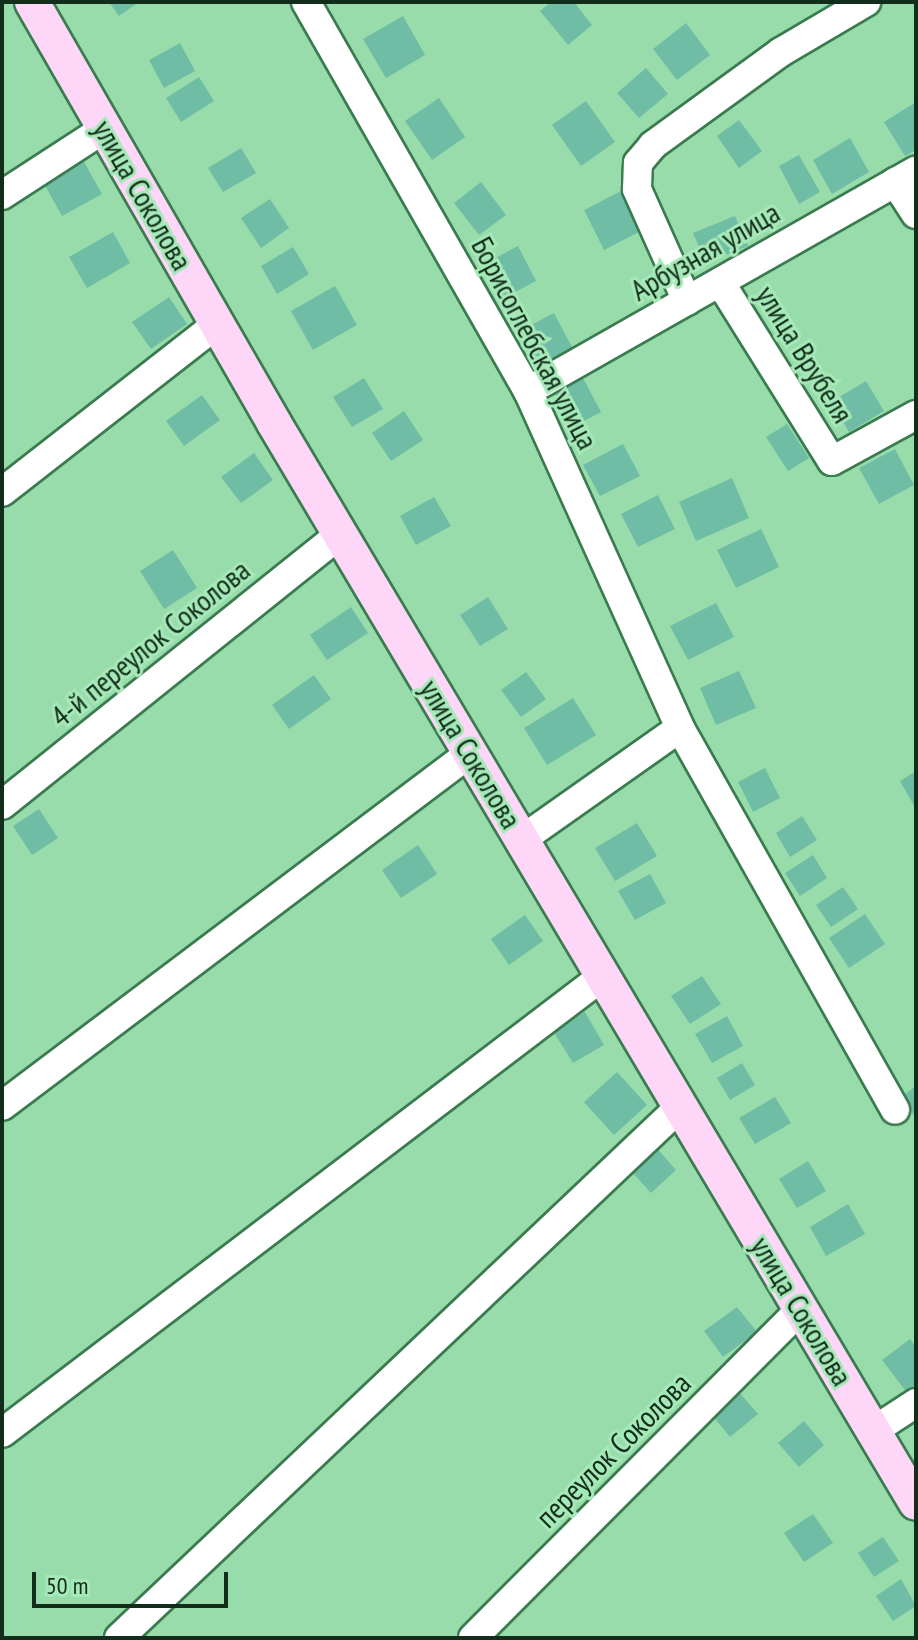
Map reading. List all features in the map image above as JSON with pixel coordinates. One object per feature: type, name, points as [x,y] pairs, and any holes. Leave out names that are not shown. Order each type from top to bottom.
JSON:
[{"type":"main road","name":"улица Соколова","points":[[32,2],[340,534],[916,1503]]},
{"type":"street","name":"Борисоглебская улица","points":[[306,2],[528,391],[680,728],[895,1110]]},
{"type":"street","points":[[687,301],[637,189],[638,163],[653,145],[781,52],[866,2]]},
{"type":"street","points":[[2,195],[105,128]]},
{"type":"street","points":[[906,176],[916,214]]},
{"type":"street","name":"Арбузная улица","points":[[528,391],[906,176]]},
{"type":"street","name":"улица Врубеля","points":[[720,282],[832,461],[916,415]]},
{"type":"street","points":[[2,492],[217,324]]},
{"type":"street","name":"4-й переулок Соколова","points":[[2,805],[340,534]]},
{"type":"street","points":[[521,840],[680,728]]},
{"type":"street","points":[[2,1106],[470,753]]},
{"type":"street","points":[[2,1433],[603,976]]},
{"type":"street","points":[[119,1638],[680,1107]]},
{"type":"street","name":"переулок Соколова","points":[[473,1638],[801,1309]]},
{"type":"street","points":[[873,1431],[916,1403]]},
{"type":"building","points":[[109,2],[139,2],[119,16]]},
{"type":"building","points":[[551,2],[574,2],[592,25],[568,45],[540,11]]},
{"type":"building","points":[[403,16],[425,55],[386,78],[363,39]]},
{"type":"building","points":[[686,23],[710,55],[677,80],[653,49]]},
{"type":"building","points":[[180,43],[195,71],[164,88],[149,60]]},
{"type":"building","points":[[646,68],[668,94],[639,118],[617,93]]},
{"type":"building","points":[[199,77],[214,101],[181,122],[166,98]]},
{"type":"building","points":[[439,98],[465,137],[432,160],[405,121]]},
{"type":"building","points":[[586,101],[615,142],[581,166],[552,125]]},
{"type":"building","points":[[916,102],[916,150],[905,156],[884,122]]},
{"type":"building","points":[[739,120],[762,151],[739,168],[717,136]]},
{"type":"building","points":[[850,138],[869,172],[832,194],[813,160]]},
{"type":"building","points":[[241,148],[256,173],[223,192],[208,168]]},
{"type":"building","points":[[799,155],[820,192],[799,204],[779,166]]},
{"type":"building","points":[[83,160],[102,194],[62,216],[43,182]]},
{"type":"building","points":[[481,182],[506,215],[479,235],[454,203]]},
{"type":"building","points":[[621,191],[641,231],[604,250],[584,210]]},
{"type":"building","points":[[270,199],[289,228],[261,248],[241,218]]},
{"type":"building","points":[[735,216],[748,246],[706,263],[693,233]]},
{"type":"building","points":[[113,232],[130,263],[87,288],[69,257]]},
{"type":"building","points":[[518,246],[536,281],[502,299],[484,264]]},
{"type":"building","points":[[293,247],[309,274],[277,294],[261,266]]},
{"type":"building","points":[[335,286],[357,325],[313,350],[291,311]]},
{"type":"building","points":[[169,297],[187,324],[151,349],[132,322]]},
{"type":"building","points":[[554,313],[573,349],[537,368],[518,332]]},
{"type":"building","points":[[364,378],[383,409],[352,427],[333,397]]},
{"type":"building","points":[[583,378],[601,412],[573,427],[555,393]]},
{"type":"building","points":[[866,381],[884,411],[849,432],[831,402]]},
{"type":"building","points":[[202,395],[220,420],[184,446],[166,421]]},
{"type":"building","points":[[404,411],[423,440],[391,461],[372,433]]},
{"type":"building","points":[[787,424],[809,458],[788,471],[766,437]]},
{"type":"building","points":[[623,444],[640,476],[600,496],[583,465]]},
{"type":"building","points":[[895,449],[914,485],[879,504],[859,468]]},
{"type":"building","points":[[254,453],[273,480],[241,503],[221,477]]},
{"type":"building","points":[[732,478],[749,518],[696,541],[679,502]]},
{"type":"building","points":[[658,495],[675,529],[638,547],[621,514]]},
{"type":"building","points":[[434,497],[451,526],[416,545],[400,516]]},
{"type":"building","points":[[761,529],[779,567],[736,588],[717,550]]},
{"type":"building","points":[[173,550],[197,588],[164,609],[140,571]]},
{"type":"building","points":[[488,597],[508,629],[480,646],[460,615]]},
{"type":"building","points":[[716,603],[734,637],[688,660],[670,626]]},
{"type":"building","points":[[351,607],[368,633],[327,660],[310,635]]},
{"type":"building","points":[[739,671],[756,708],[716,725],[700,688]]},
{"type":"building","points":[[526,672],[546,699],[521,717],[501,690]]},
{"type":"building","points":[[314,675],[331,699],[289,729],[272,705]]},
{"type":"building","points":[[573,698],[596,735],[547,765],[524,728]]},
{"type":"building","points":[[765,768],[780,798],[753,812],[738,782]]},
{"type":"building","points":[[916,771],[916,809],[900,781]]},
{"type":"building","points":[[39,809],[58,838],[32,855],[13,826]]},
{"type":"building","points":[[802,816],[817,840],[790,857],[776,833]]},
{"type":"building","points":[[637,823],[657,856],[615,881],[595,848]]},
{"type":"building","points":[[418,845],[437,874],[401,898],[382,870]]},
{"type":"building","points":[[813,855],[827,878],[800,896],[785,873]]},
{"type":"building","points":[[650,874],[666,903],[635,920],[618,891]]},
{"type":"building","points":[[843,887],[858,909],[831,927],[816,905]]},
{"type":"building","points":[[865,914],[885,944],[849,968],[829,938]]},
{"type":"building","points":[[525,915],[543,941],[509,965],[491,939]]},
{"type":"building","points":[[702,976],[721,1004],[690,1024],[671,996]]},
{"type":"building","points":[[585,1012],[604,1045],[573,1063],[553,1031]]},
{"type":"building","points":[[727,1016],[743,1046],[712,1063],[695,1034]]},
{"type":"building","points":[[742,1063],[755,1085],[730,1100],[717,1078]]},
{"type":"building","points":[[617,1072],[647,1105],[614,1135],[584,1102]]},
{"type":"building","points":[[916,1086],[916,1118],[901,1097]]},
{"type":"building","points":[[775,1097],[791,1123],[755,1144],[739,1118]]},
{"type":"building","points":[[655,1146],[676,1170],[651,1193],[629,1169]]},
{"type":"building","points":[[808,1161],[826,1191],[797,1208],[779,1179]]},
{"type":"building","points":[[848,1204],[865,1234],[826,1256],[810,1227]]},
{"type":"building","points":[[737,1307],[757,1332],[723,1357],[704,1331]]},
{"type":"building","points":[[910,1339],[916,1347],[916,1388],[908,1394],[882,1360]]},
{"type":"building","points":[[739,1392],[758,1414],[730,1437],[712,1415]]},
{"type":"building","points":[[804,1421],[824,1445],[799,1467],[778,1443]]},
{"type":"building","points":[[813,1514],[833,1543],[804,1562],[784,1533]]},
{"type":"building","points":[[883,1537],[899,1561],[874,1577],[858,1553]]},
{"type":"building","points":[[901,1579],[916,1606],[893,1621],[876,1596]]}]
